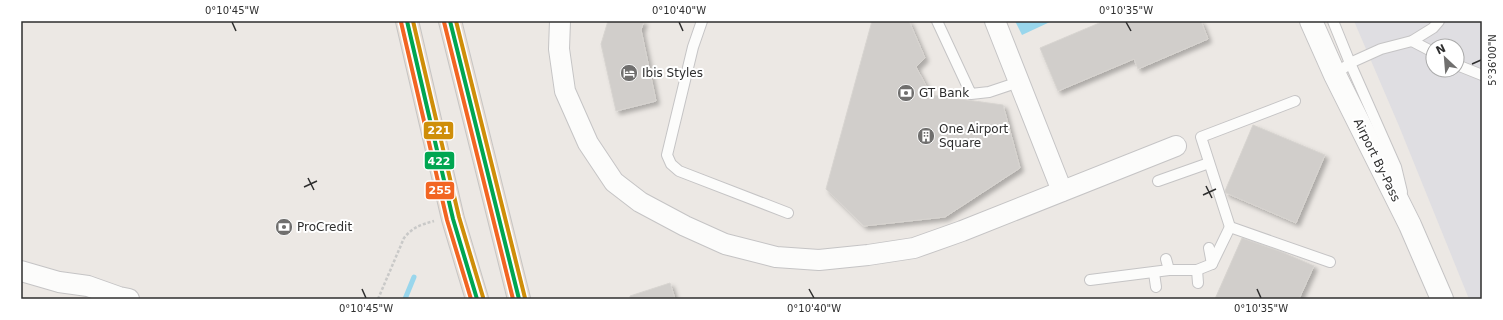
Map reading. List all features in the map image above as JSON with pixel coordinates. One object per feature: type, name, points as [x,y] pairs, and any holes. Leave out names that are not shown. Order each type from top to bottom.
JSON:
[{"type":"highway","points":[[407,21],[452,213],[478,299]]},
{"type":"highway","points":[[450,21],[519,299]]},
{"type":"main road","name":"Airport By-Pass","points":[[1311,21],[1342,69],[1442,299]]},
{"type":"street","points":[[560,21],[559,49],[565,91],[588,143],[614,182],[640,202],[684,226],[726,244],[776,257],[819,260],[914,248],[962,232],[1062,190],[1176,146]]},
{"type":"street","points":[[994,21],[1062,190]]},
{"type":"street","points":[[21,271],[59,282],[88,286],[129,299]]},
{"type":"lane","points":[[702,21],[693,47],[667,155],[671,164],[679,171],[788,213]]},
{"type":"lane","points":[[937,21],[971,94],[989,92],[1019,82]]},
{"type":"lane","points":[[1333,21],[1342,69],[1381,49],[1412,41],[1433,28],[1439,21]]},
{"type":"lane","points":[[1412,41],[1425,48]]},
{"type":"lane","points":[[1465,68],[1482,74]]},
{"type":"lane","points":[[1090,280],[1169,270],[1197,270],[1212,264],[1230,227],[1201,137],[1295,101]]},
{"type":"lane","points":[[1158,181],[1209,163]]},
{"type":"lane","points":[[1230,227],[1330,262]]},
{"type":"lane","points":[[1209,248],[1212,264]]},
{"type":"lane","points":[[1166,259],[1169,270]]},
{"type":"lane","points":[[1197,270],[1198,283]]},
{"type":"lane","points":[[1154,273],[1156,287]]},
{"type":"path","points":[[378,299],[404,238],[410,230],[420,225],[441,219],[452,213]]},
{"type":"shaded area","points":[[1354,21],[1482,21],[1482,299],[1469,299],[1399,126]]},
{"type":"water","points":[[1015,21],[1052,21],[1022,35]]},
{"type":"building","name":"Ibis Styles","points":[[608,21],[644,21],[641,30],[656,101],[616,111],[601,44]]},
{"type":"building","name":"One Airport Square","points":[[872,21],[909,21],[925,58],[916,67],[931,95],[1003,105],[1020,168],[945,217],[864,226],[826,189]]},
{"type":"building","points":[[1104,21],[1201,21],[1208,39],[1138,69],[1134,59],[1058,91],[1040,48]]},
{"type":"building","points":[[1253,125],[1325,155],[1296,223],[1226,193],[1225,191]]},
{"type":"building","points":[[1242,238],[1282,252],[1314,266],[1299,299],[1215,299]]},
{"type":"building","points":[[670,283],[675,299],[630,299],[630,296]]},
{"type":"waterway","points":[[405,299],[414,277]]},
{"type":"transit line","name":"422","points":[[407,21],[453,219],[477,299]]},
{"type":"transit line","name":"221","points":[[413,21],[459,217],[483,297]]},
{"type":"transit line","name":"422","points":[[450,21],[519,299]]},
{"type":"transit line","name":"221","points":[[456,21],[525,298]]},
{"type":"transit line","name":"255","points":[[401,22],[447,220],[471,299]]},
{"type":"transit line","name":"255","points":[[444,22],[513,299]]},
{"type":"place","name":"Ibis Styles","points":[[629,73]]},
{"type":"place","name":"GT Bank","points":[[906,93]]},
{"type":"place","name":"One Airport Square","points":[[926,136]]},
{"type":"place","name":"ProCredit","points":[[284,227]]}]
